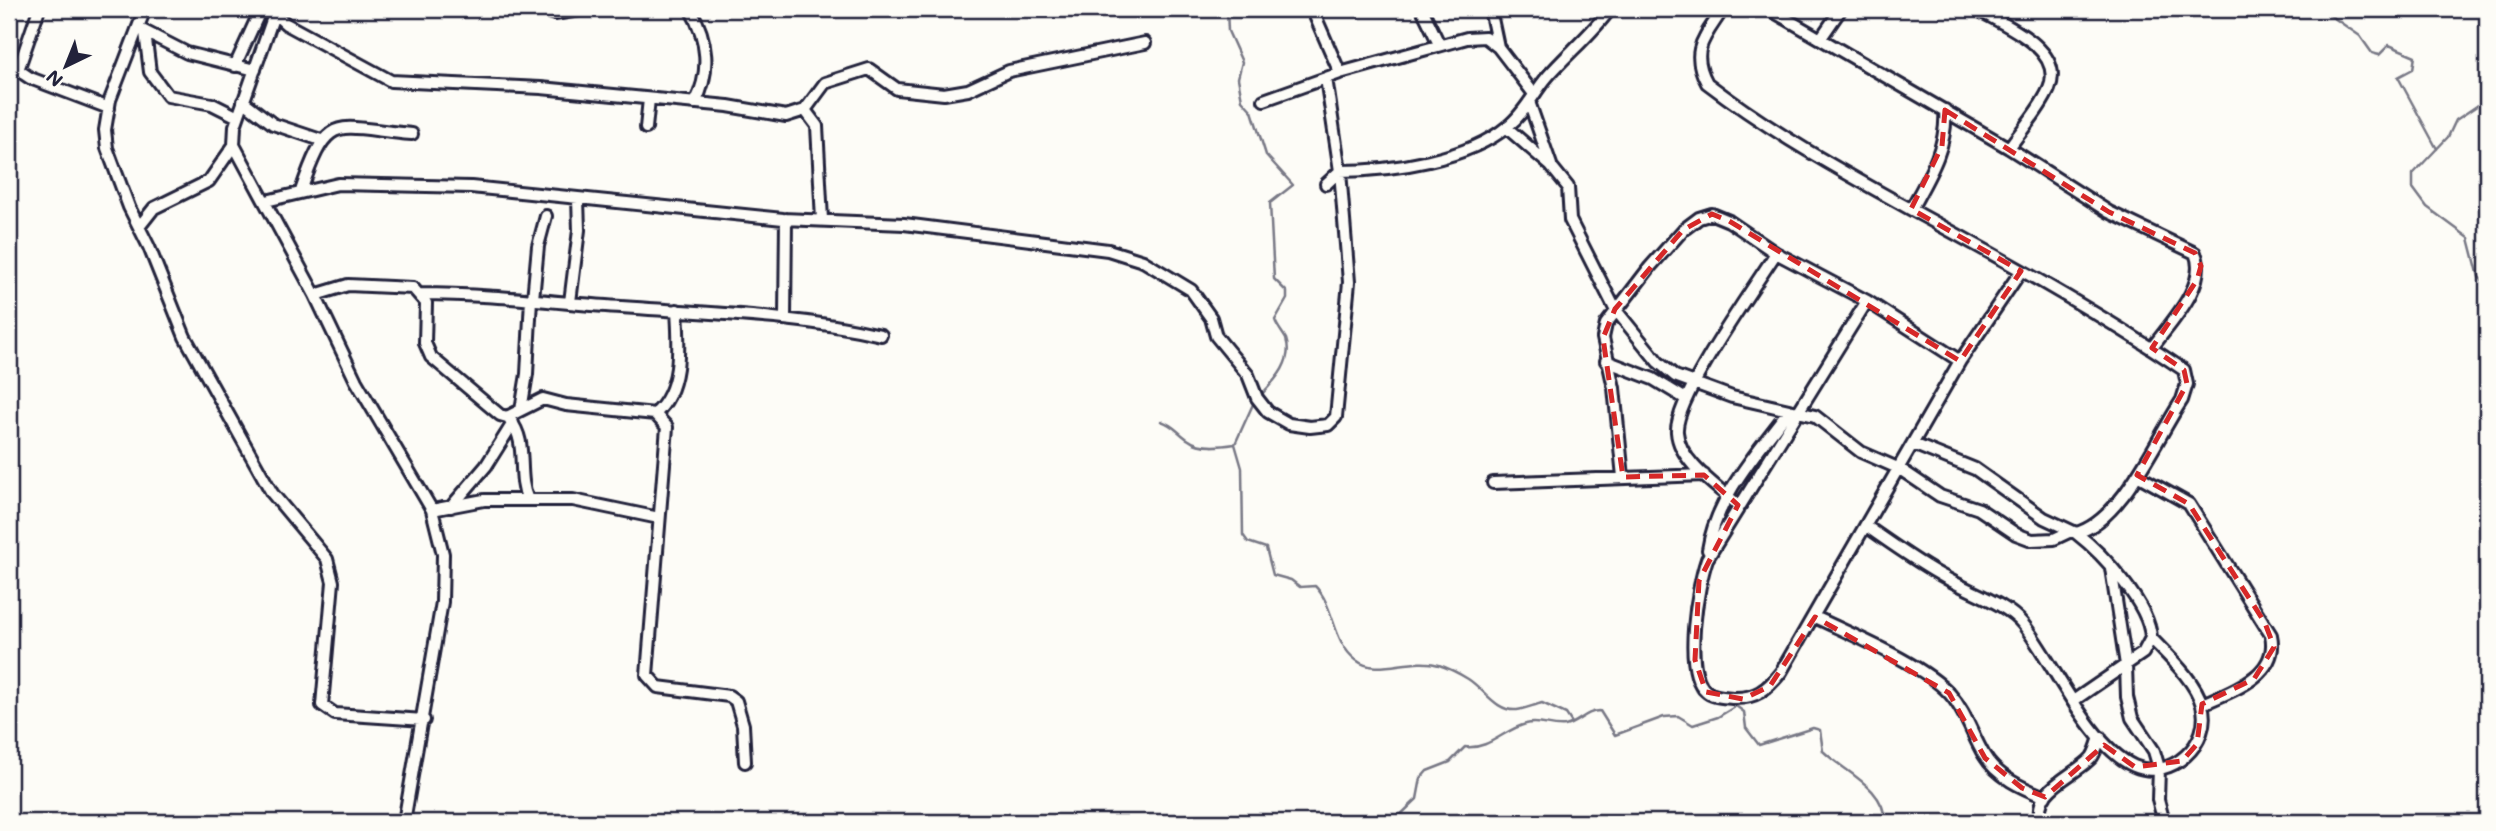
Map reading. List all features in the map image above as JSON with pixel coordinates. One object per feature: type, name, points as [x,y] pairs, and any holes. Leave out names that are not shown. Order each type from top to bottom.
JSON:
[{"type":"street","points":[[39,9],[18,70],[30,78],[109,108]]},
{"type":"street","points":[[145,9],[141,29],[109,108],[105,130],[107,148],[186,337],[272,493],[327,559],[333,582],[322,705],[335,714],[424,720]]},
{"type":"street","points":[[235,66],[261,9]]},
{"type":"street","points":[[539,9],[555,14],[585,9]]},
{"type":"street","points":[[690,9],[705,47],[706,64],[703,87],[695,103]]},
{"type":"street","points":[[1312,9],[1340,72]]},
{"type":"street","points":[[1422,9],[1438,44]]},
{"type":"street","points":[[1490,9],[1498,47]]},
{"type":"street","points":[[1326,184],[1340,171],[1390,169],[1414,164],[1450,154],[1507,128],[1608,9]]},
{"type":"street","points":[[1507,128],[1551,166],[1568,187],[1570,220],[1615,309],[1658,362],[1675,376],[1694,385],[1815,416],[1861,452],[1899,469],[1940,496],[1979,509],[2016,534],[2032,540],[2054,539],[2101,522],[2118,504],[2182,400],[2187,384],[2184,370],[2152,348],[2021,271],[1813,155],[1707,83],[1698,66],[1699,46],[1723,9]]},
{"type":"street","points":[[1769,9],[2009,148],[2109,212],[2195,253],[2201,266],[2197,280],[2152,348]]},
{"type":"street","points":[[1821,38],[1841,9]]},
{"type":"street","points":[[1976,9],[2038,48],[2050,62],[2053,75],[2049,88],[2009,148]]},
{"type":"street","points":[[139,227],[154,208],[209,181],[233,145],[243,101],[275,11]]},
{"type":"street","points":[[275,11],[286,24],[391,81],[528,87],[695,103],[786,116],[805,110],[825,83],[856,71],[869,69],[897,89],[944,94],[968,90],[1009,71],[1145,43]]},
{"type":"street","points":[[141,29],[187,52],[255,70]]},
{"type":"street","points":[[141,29],[150,72],[157,85],[168,96],[212,104],[238,117]]},
{"type":"street","points":[[1265,100],[1340,72],[1466,37],[1485,37],[1498,47],[1531,98],[1551,166]]},
{"type":"street","points":[[266,201],[338,184],[471,187],[786,219],[904,224],[1108,250],[1143,261],[1191,290],[1211,318],[1216,336],[1248,375],[1257,398],[1268,412],[1289,424],[1319,427],[1328,425],[1336,417],[1335,395],[1346,320],[1348,261],[1340,171],[1326,78]]},
{"type":"street","points":[[646,128],[649,99]]},
{"type":"street","points":[[243,101],[273,124],[321,140]]},
{"type":"street","points":[[805,110],[817,126],[822,220]]},
{"type":"street","points":[[1911,209],[1942,146],[1947,127],[1945,110]]},
{"type":"street","points":[[301,191],[321,140],[333,130],[347,127],[412,134]]},
{"type":"street","points":[[233,145],[315,295],[356,381],[432,510],[443,554],[442,602],[424,720],[404,822]]},
{"type":"street","points":[[570,302],[579,230],[578,199]]},
{"type":"street","points":[[1623,477],[1614,388],[1603,338],[1606,324],[1615,309],[1683,230],[1699,218],[1712,214],[1729,220],[1776,253],[1867,301],[1960,361]]},
{"type":"street","points":[[522,410],[538,246],[546,216]]},
{"type":"street","points":[[785,319],[786,219]]},
{"type":"street","points":[[1738,505],[1704,475],[1685,452],[1677,432],[1686,399],[1776,253]]},
{"type":"street","points":[[1867,301],[1793,410],[1729,496],[1713,528],[1707,559],[1699,581],[1694,622],[1698,680],[1706,692],[1742,699],[1759,694],[1781,672],[1960,361],[2021,271]]},
{"type":"street","points":[[315,295],[360,284],[413,288],[420,294],[426,303],[425,343],[432,357],[500,415],[510,420],[520,439],[523,488],[528,500]]},
{"type":"street","points":[[420,294],[729,312],[881,335]]},
{"type":"street","points":[[655,414],[670,397],[676,374],[679,344],[677,310]]},
{"type":"street","points":[[1606,361],[1653,379],[1686,399]]},
{"type":"street","points":[[451,507],[486,466],[510,420],[543,399],[566,405],[655,414],[667,427],[648,680],[658,687],[672,691],[729,696],[736,701],[741,717],[745,762]]},
{"type":"street","points":[[1707,559],[1793,410]]},
{"type":"street","points":[[1866,526],[1945,578],[2021,621],[2100,737],[2112,751],[2135,767],[2159,768],[2182,761],[2197,744],[2204,719],[2202,704],[2186,676],[2151,638],[2146,615],[2095,548],[2074,532],[2044,518],[1975,469],[1913,444]]},
{"type":"street","points":[[1493,482],[1704,475]]},
{"type":"street","points":[[2137,475],[2178,495],[2189,504],[2271,635],[2274,647],[2269,662],[2254,679],[2202,704]]},
{"type":"street","points":[[432,510],[484,500],[573,500],[659,518]]},
{"type":"street","points":[[2110,568],[2126,665],[2127,697],[2132,718],[2154,751],[2159,768],[2158,800],[2164,822]]},
{"type":"street","points":[[1815,617],[1925,675],[1949,693],[1964,714],[1985,758],[2005,778],[2045,797]]},
{"type":"street","points":[[2073,701],[2143,653],[2151,638]]},
{"type":"street","points":[[2042,822],[2040,817],[2045,797],[2059,780],[2094,755],[2100,737]]},
{"type":"highlighted area","points":[[1945,110],[2109,212],[2195,253],[2201,266],[2197,280],[2152,348],[2184,370],[2187,384],[2137,475],[2189,504],[2265,623],[2274,647],[2254,679],[2202,704],[2197,744],[2182,761],[2135,767],[2104,745],[2045,797],[2022,788],[1985,758],[1949,693],[1815,617],[1770,686],[1743,699],[1706,692],[1695,660],[1699,581],[1738,505],[1704,475],[1623,477],[1603,338],[1615,309],[1683,230],[1712,214],[1729,221],[1960,361],[2021,271],[1911,209],[1942,146]]},
{"type":"waterway","points":[[1227,9],[1228,31],[1242,62],[1238,78],[1242,100],[1252,111],[1266,155],[1293,185],[1270,203],[1274,279],[1287,292],[1287,299],[1275,320],[1286,339],[1287,356],[1281,371],[1259,397]]},
{"type":"waterway","points":[[2321,9],[2360,36],[2372,53],[2379,55],[2389,45],[2415,56],[2413,69],[2398,77],[2437,149]]},
{"type":"waterway","points":[[2487,99],[2456,120],[2448,137],[2413,174],[2413,188],[2427,207],[2469,238],[2479,277],[2487,285]]},
{"type":"waterway","points":[[1161,421],[1199,445],[1235,444],[1254,402]]},
{"type":"waterway","points":[[1235,444],[1242,468],[1243,535],[1248,542],[1266,548],[1273,575],[1291,580],[1300,587],[1315,586],[1322,594],[1342,644],[1356,660],[1374,667],[1417,663],[1439,665],[1468,679],[1503,707],[1517,710],[1542,703],[1566,714],[1572,723]]},
{"type":"waterway","points":[[1393,822],[1417,799],[1421,778],[1427,771],[1450,762],[1465,747],[1482,745],[1526,724],[1565,726],[1590,713],[1600,711],[1615,735],[1664,717],[1678,716],[1693,725],[1718,717],[1736,706],[1744,712],[1746,728],[1759,745],[1813,728],[1820,730],[1823,751],[1871,790],[1883,810],[1885,822]]}]
